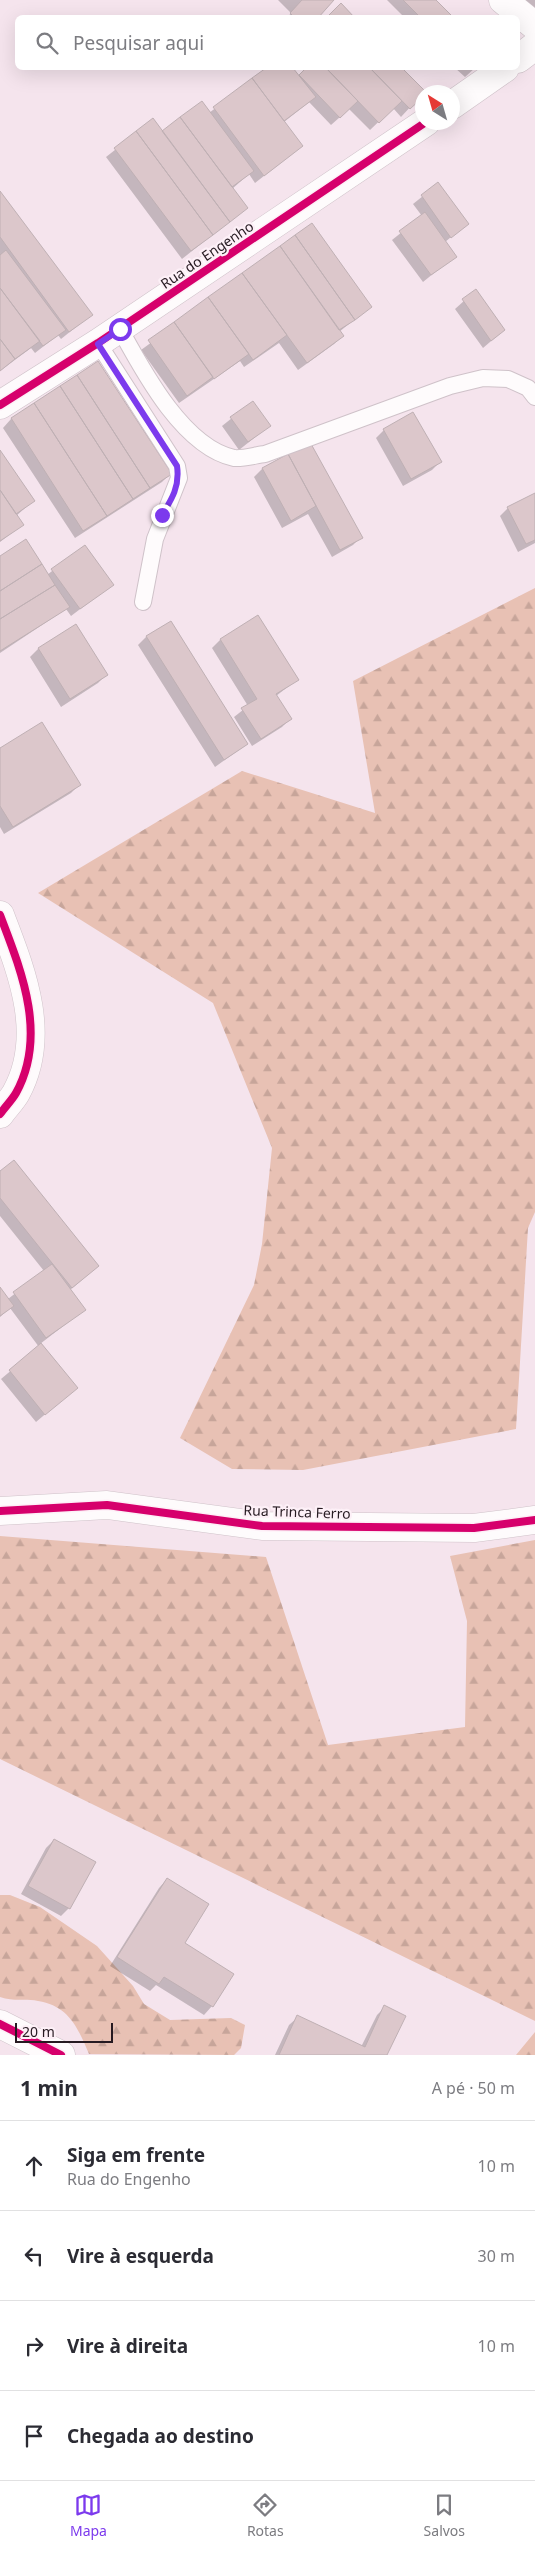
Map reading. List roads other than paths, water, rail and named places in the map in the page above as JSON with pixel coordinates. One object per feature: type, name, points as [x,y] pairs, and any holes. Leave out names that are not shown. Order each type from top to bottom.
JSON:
[{"type":"street","points":[[504,0],[535,26]]},
{"type":"street","points":[[520,57],[535,46]]},
{"type":"street","points":[[460,99],[502,70]]},
{"type":"street","name":"Rua do Engenho","points":[[0,405],[98,344],[415,129]]},
{"type":"street","points":[[0,915],[18,963],[29,1003],[31,1051],[16,1092],[0,1114]]},
{"type":"street","name":"Rua Trinca Ferro","points":[[0,1511],[107,1505],[262,1526],[474,1528],[535,1520]]},
{"type":"street","points":[[0,2024],[61,2055]]},
{"type":"lane","points":[[120,329],[161,396],[185,427],[209,448],[236,458],[264,454],[450,386],[483,378],[508,379],[528,388],[535,397]]},
{"type":"lane","points":[[98,344],[177,466],[179,478],[154,538],[143,602]]}]
